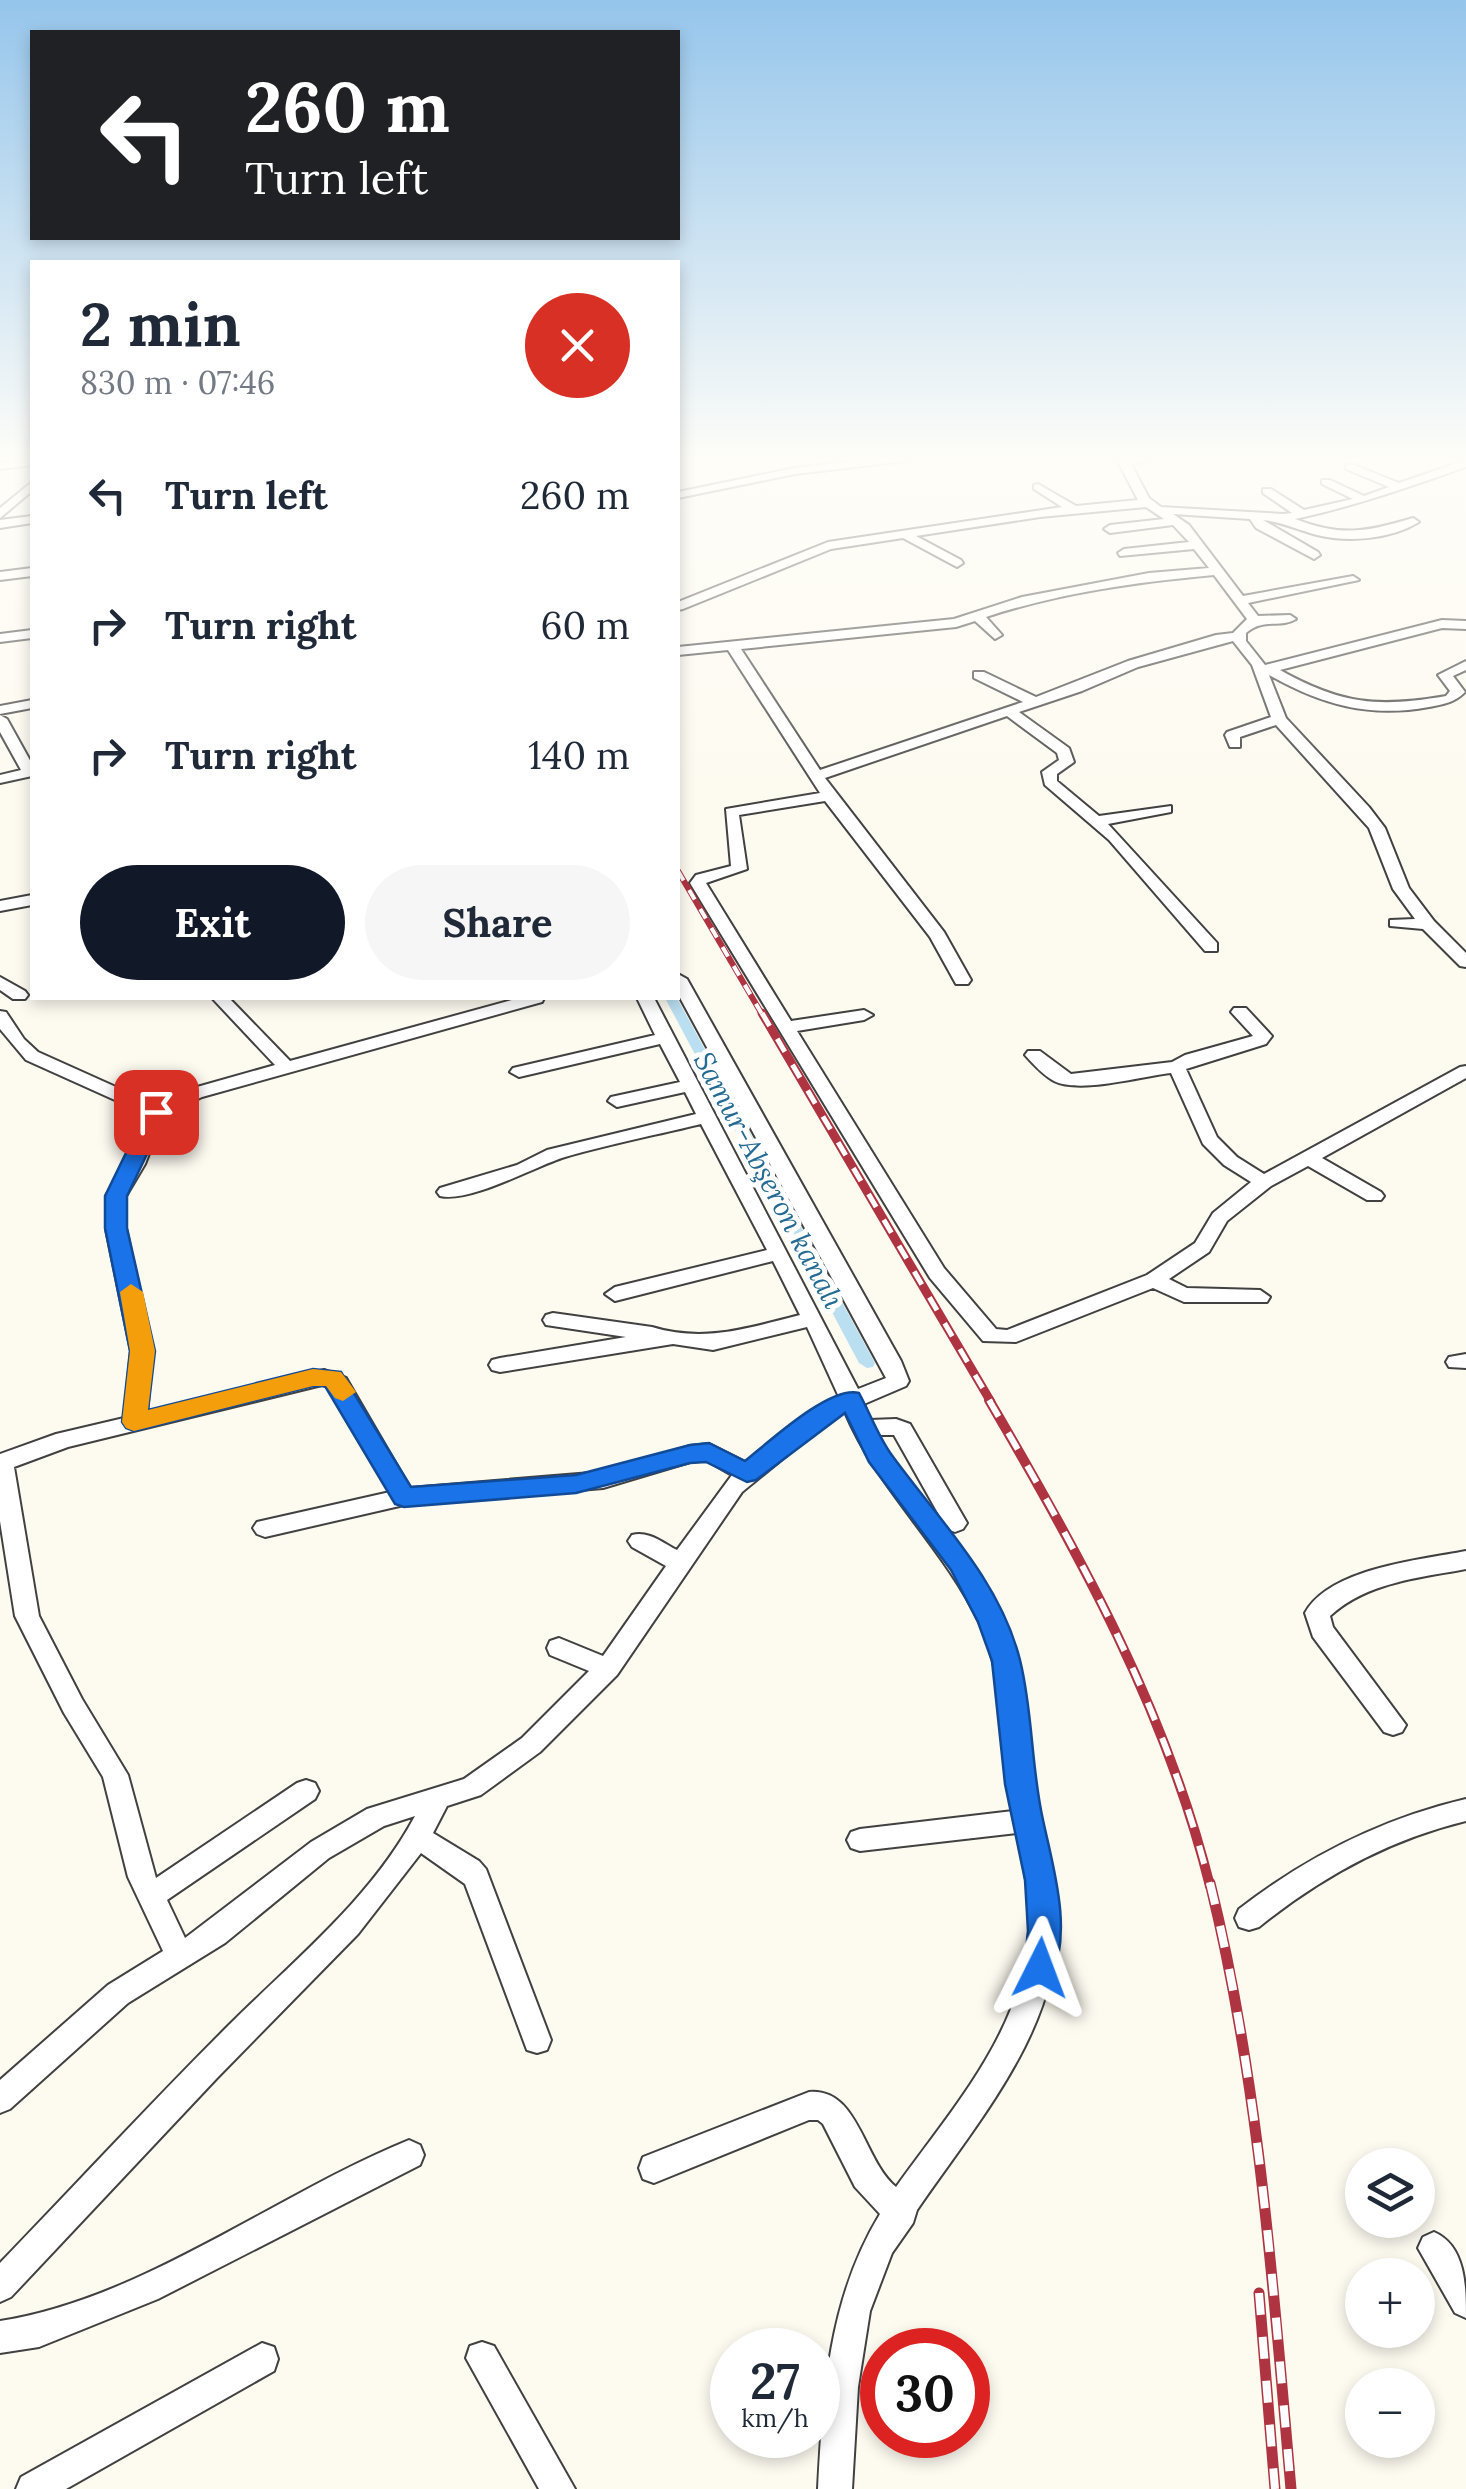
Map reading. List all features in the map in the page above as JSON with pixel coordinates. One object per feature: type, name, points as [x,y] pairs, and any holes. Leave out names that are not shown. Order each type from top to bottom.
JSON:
[{"type":"street","points":[[680,605],[758,574]]},
{"type":"street","points":[[680,650],[870,628],[938,625],[979,618],[1022,602],[1187,574]]},
{"type":"street","points":[[1221,574],[1254,620]]},
{"type":"street","points":[[1243,600],[1353,580]]},
{"type":"street","points":[[979,618],[995,635]]},
{"type":"street","points":[[816,776],[1035,702],[1142,661],[1238,637],[1254,620],[1290,619]]},
{"type":"street","points":[[1264,669],[1442,624],[1466,626]]},
{"type":"street","points":[[0,638],[30,634]]},
{"type":"street","points":[[1238,637],[1264,669],[1279,720],[1364,810],[1376,828],[1402,890],[1428,924],[1457,942],[1466,962]]},
{"type":"street","points":[[732,645],[830,796],[938,936],[962,980]]},
{"type":"street","points":[[1264,669],[1319,698],[1355,708],[1440,701],[1462,693],[1445,675],[1466,665]]},
{"type":"street","points":[[979,674],[1035,702]]},
{"type":"street","points":[[0,710],[30,704]]},
{"type":"street","points":[[1009,711],[1064,751],[1067,762],[1049,772],[1050,782],[1096,821],[1211,947]]},
{"type":"street","points":[[0,720],[30,770]]},
{"type":"street","points":[[1236,744],[1232,735],[1238,731],[1279,720]]},
{"type":"street","points":[[0,779],[30,772]]},
{"type":"street","points":[[830,796],[734,810],[731,825],[739,869],[698,881],[937,1273],[990,1336],[1009,1337],[1154,1280],[1202,1248],[1220,1217],[1264,1182],[1466,1072]]},
{"type":"street","points":[[1096,821],[1166,809]]},
{"type":"street","points":[[0,906],[30,900]]},
{"type":"street","points":[[1396,923],[1428,924]]},
{"type":"street","points":[[0,982],[19,995]]},
{"type":"street","points":[[0,2099],[118,1994],[215,1934],[320,1850],[395,1809],[462,1792],[491,1776],[541,1736],[608,1668],[725,1496],[747,1473],[815,1419],[850,1399],[894,1385],[898,1375],[680,983]]},
{"type":"street","points":[[222,1000],[285,1066]]},
{"type":"street","points":[[134,1422],[142,1351],[116,1228],[116,1196],[156,1112],[186,1096],[285,1066],[529,1000]]},
{"type":"street","points":[[645,1000],[813,1320],[862,1428],[891,1473],[961,1564],[992,1622],[1012,1684],[1018,1770],[1038,1863],[1044,1931],[1040,1968],[1030,1999],[1008,2049],[902,2212],[862,2285],[854,2312],[838,2428],[835,2489]]},
{"type":"street","points":[[1034,1055],[1060,1076],[1075,1082],[1116,1072],[1176,1067],[1260,1040],[1263,1036],[1240,1012]]},
{"type":"street","points":[[786,1027],[864,1015]]},
{"type":"street","points":[[0,1016],[32,1056],[156,1112]]},
{"type":"street","points":[[518,1072],[665,1038]]},
{"type":"street","points":[[1176,1067],[1186,1079],[1203,1131],[1212,1144],[1264,1182]]},
{"type":"street","points":[[617,1101],[690,1086]]},
{"type":"street","points":[[447,1192],[524,1169],[554,1154],[706,1116]]},
{"type":"street","points":[[1307,1157],[1374,1196]]},
{"type":"street","points":[[616,1294],[776,1254]]},
{"type":"street","points":[[1154,1280],[1184,1295],[1260,1297]]},
{"type":"street","points":[[553,1320],[713,1343],[813,1320]]},
{"type":"street","points":[[500,1365],[674,1336]]},
{"type":"street","points":[[179,1956],[142,1877],[115,1776],[73,1706],[27,1616],[1,1462],[134,1422],[313,1378],[333,1378],[404,1497]]},
{"type":"street","points":[[862,1428],[902,1430],[955,1523]]},
{"type":"street","points":[[265,1528],[404,1497],[576,1484],[690,1454],[709,1452],[747,1473]]},
{"type":"street","points":[[640,1540],[682,1563]]},
{"type":"street","points":[[1394,1725],[1322,1630],[1316,1613],[1329,1602],[1370,1582],[1466,1560]]},
{"type":"street","points":[[559,1648],[608,1668]]},
{"type":"street","points":[[151,1896],[306,1792]]},
{"type":"street","points":[[0,2286],[236,2038],[337,1940],[419,1838],[438,1798]]},
{"type":"street","points":[[1249,1918],[1294,1882],[1366,1844],[1466,1810]]},
{"type":"street","points":[[860,1840],[1028,1820]]},
{"type":"street","points":[[419,1838],[476,1877],[537,2040]]},
{"type":"street","points":[[654,2168],[809,2106],[823,2105],[834,2114],[872,2184],[902,2212]]},
{"type":"street","points":[[0,2337],[39,2331],[147,2288],[410,2154]]},
{"type":"street","points":[[1434,2248],[1466,2302]]},
{"type":"street","points":[[482,2358],[558,2489]]},
{"type":"street","points":[[33,2489],[262,2359]]},
{"type":"waterway","name":"Samur-Abşeron kanalı","points":[[672,1000],[867,1363]]},
{"type":"railway","points":[[680,874],[763,1016]]},
{"type":"railway","points":[[762,1013],[991,1402]]},
{"type":"railway","points":[[989,1400],[1087,1575],[1145,1696],[1192,1821],[1210,1886]]},
{"type":"railway","points":[[1210,1883],[1252,2108],[1291,2489]]},
{"type":"railway","points":[[1259,2293],[1275,2489]]},
{"type":"slow traffic","points":[[131,1292],[142,1351],[134,1422],[313,1378],[333,1378],[343,1392]]},
{"type":"route","points":[[156,1112],[135,1164],[116,1196],[116,1228],[140,1326],[142,1351],[134,1422],[313,1378],[333,1378],[404,1497],[576,1484],[709,1452],[747,1473],[815,1419],[850,1399],[878,1455],[961,1564],[992,1622],[1006,1661],[1012,1684],[1020,1784],[1040,1880],[1044,1931],[1040,1968]]}]
